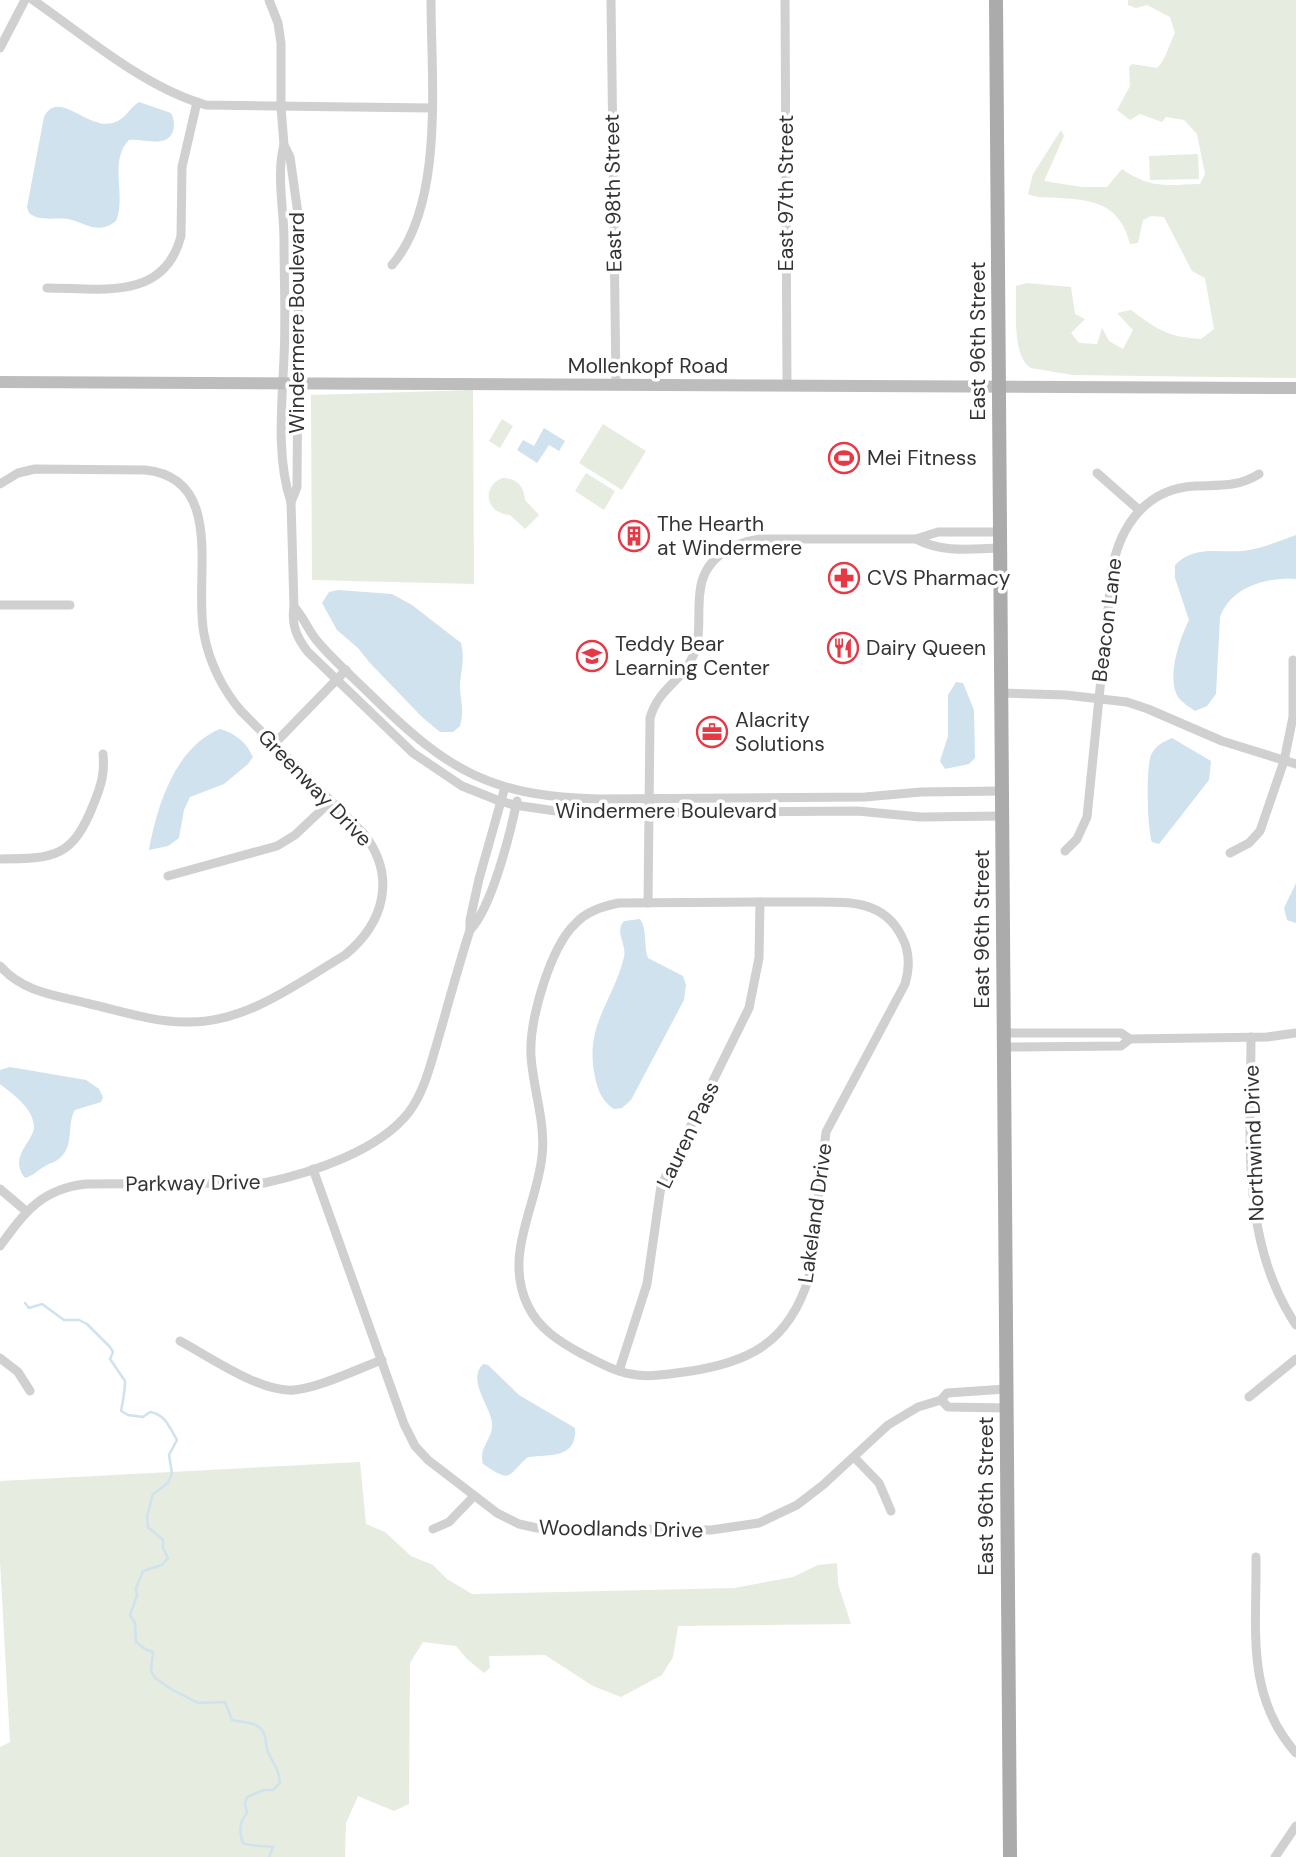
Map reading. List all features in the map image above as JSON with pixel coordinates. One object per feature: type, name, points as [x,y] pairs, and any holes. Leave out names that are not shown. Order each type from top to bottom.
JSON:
[{"type":"main road","name":"East 96th Street","points":[[996,0],[1010,1857]]},
{"type":"street","points":[[0,48],[24,0]]},
{"type":"street","points":[[33,0],[157,86],[197,102],[216,107],[431,108]]},
{"type":"street","name":"Windermere Boulevard","points":[[269,0],[278,23],[281,43],[284,145],[280,160],[284,228],[283,464],[291,502],[294,607],[292,620],[300,641],[336,680],[413,753],[462,786],[516,806],[557,813],[857,811],[920,817],[1002,816]]},
{"type":"street","points":[[392,265],[409,242],[427,184],[431,160],[431,0]]},
{"type":"street","name":"East 98th Street","points":[[611,0],[616,385]]},
{"type":"street","name":"East 97th Street","points":[[785,0],[787,386]]},
{"type":"street","points":[[47,288],[131,287],[151,280],[164,269],[178,247],[181,236],[182,167],[197,102]]},
{"type":"street","name":"Windermere Boulevard","points":[[284,145],[290,157],[299,221],[297,487],[291,502]]},
{"type":"street","name":"Mollenkopf Road","points":[[0,382],[1296,388]]},
{"type":"street","name":"Greenway Drive","points":[[0,484],[13,475],[35,469],[145,470],[162,473],[181,486],[195,504],[201,521],[201,613],[204,634],[210,656],[232,701],[373,846],[382,881],[378,915],[366,935],[345,956],[262,1004],[231,1016],[173,1021],[37,991],[15,980],[0,965]]},
{"type":"street","points":[[1097,473],[1139,510]]},
{"type":"street","name":"Beacon Lane","points":[[1065,851],[1077,839],[1087,817],[1114,557],[1121,537],[1139,510],[1156,497],[1193,486],[1232,485],[1259,474]]},
{"type":"street","points":[[648,903],[650,718],[659,696],[683,672],[693,657],[698,639],[701,585],[717,556],[742,541],[760,539],[916,540],[938,532],[1000,532]]},
{"type":"street","points":[[916,540],[947,549],[1000,548]]},
{"type":"street","points":[[0,605],[70,605]]},
{"type":"street","name":"Windermere Boulevard","points":[[294,607],[315,638],[402,726],[430,750],[458,768],[505,788],[572,799],[865,797],[921,792],[1002,791]]},
{"type":"street","points":[[1230,853],[1249,844],[1260,831],[1284,761],[1293,726],[1293,660]]},
{"type":"street","points":[[274,744],[346,670]]},
{"type":"street","points":[[1001,693],[1098,698],[1140,706],[1222,741],[1296,764]]},
{"type":"street","points":[[0,859],[47,856],[59,852],[76,839],[85,827],[103,781],[103,754]]},
{"type":"street","name":"Parkway Drive","points":[[0,1246],[26,1211],[45,1195],[75,1185],[250,1184],[281,1179],[372,1145],[391,1131],[410,1111],[425,1080],[470,930],[477,890],[505,788]]},
{"type":"street","name":"Parkway Drive","points":[[470,930],[478,922],[495,878],[519,791]]},
{"type":"street","points":[[168,876],[277,846],[295,835],[331,801]]},
{"type":"street","name":"Lakeland Drive","points":[[760,902],[849,902],[878,909],[892,921],[907,949],[905,984],[826,1132],[809,1276],[804,1296],[791,1317],[779,1333],[764,1346],[746,1357],[719,1367],[643,1376],[619,1371],[601,1364],[553,1336],[533,1315],[522,1290],[518,1260],[520,1244],[535,1191],[543,1147],[531,1043],[540,999],[563,937],[582,917],[603,906],[618,903],[760,902]]},
{"type":"street","name":"Lauren Pass","points":[[619,1371],[647,1284],[661,1186],[749,1008],[759,958],[760,902]]},
{"type":"street","points":[[1004,1040],[1121,1033],[1130,1039],[1251,1037],[1296,1032]]},
{"type":"street","name":"Northwind Drive","points":[[1251,1037],[1252,1189],[1257,1230],[1268,1271],[1296,1325]]},
{"type":"street","points":[[1004,1040],[1121,1046],[1130,1039]]},
{"type":"street","name":"Woodlands Drive","points":[[313,1168],[404,1424],[415,1446],[428,1460],[474,1496],[508,1520],[529,1527],[724,1530],[759,1523],[797,1505],[904,1414],[941,1400],[947,1393],[1006,1389]]},
{"type":"street","points":[[0,1189],[26,1211]]},
{"type":"street","points":[[180,1341],[263,1385],[285,1390],[307,1388],[382,1360]]},
{"type":"street","points":[[0,1358],[18,1373],[30,1391]]},
{"type":"street","points":[[1249,1397],[1296,1359]]},
{"type":"street","points":[[941,1400],[948,1407],[1006,1408]]},
{"type":"street","points":[[854,1457],[879,1483],[891,1511]]},
{"type":"street","points":[[433,1529],[449,1522],[474,1496]]},
{"type":"street","points":[[1256,1557],[1261,1693],[1280,1734],[1296,1753]]},
{"type":"street","points":[[1275,1857],[1296,1826]]},
{"type":"shaded area","points":[[1128,0],[1296,0],[1296,378],[1073,375],[1031,368],[1020,353],[1016,331],[1016,286],[1027,283],[1071,287],[1075,314],[1085,319],[1071,333],[1079,343],[1097,344],[1102,328],[1109,341],[1123,349],[1133,330],[1117,313],[1131,310],[1171,334],[1201,339],[1214,329],[1205,278],[1192,271],[1164,217],[1151,216],[1143,220],[1138,243],[1130,244],[1120,221],[1113,213],[1096,203],[1028,194],[1033,174],[1061,130],[1064,136],[1044,181],[1082,187],[1107,187],[1122,169],[1150,183],[1200,184],[1205,174],[1197,134],[1184,120],[1166,117],[1162,122],[1140,114],[1130,120],[1117,110],[1130,86],[1129,67],[1132,64],[1157,68],[1175,33],[1170,17],[1147,5],[1136,8],[1128,5]]},
{"type":"shaded area","points":[[1198,154],[1199,179],[1150,180],[1149,156]]},
{"type":"shaded area","points":[[473,390],[474,584],[312,580],[311,395]]},
{"type":"shaded area","points":[[502,419],[513,426],[500,448],[489,441]]},
{"type":"shaded area","points":[[603,424],[646,451],[622,490],[579,463]]},
{"type":"shaded area","points":[[586,473],[615,491],[604,510],[575,491]]},
{"type":"shaded area","points":[[502,478],[512,479],[519,484],[525,500],[539,515],[525,529],[510,515],[496,510],[489,500],[491,488]]},
{"type":"shaded area","points":[[360,1462],[366,1524],[385,1532],[411,1556],[433,1565],[447,1579],[472,1594],[734,1588],[793,1577],[818,1565],[837,1563],[838,1584],[851,1624],[678,1626],[673,1657],[662,1675],[621,1697],[593,1686],[545,1655],[489,1656],[490,1668],[484,1673],[456,1646],[423,1642],[410,1663],[409,1804],[394,1811],[358,1796],[346,1823],[345,1857],[0,1857],[0,1747],[10,1742],[0,1561],[0,1481]]},
{"type":"water","points":[[139,102],[171,113],[174,128],[166,140],[129,140],[123,149],[120,158],[120,201],[116,221],[97,228],[68,219],[43,218],[29,213],[27,207],[44,117],[50,109],[65,108],[103,124],[121,119]]},
{"type":"water","points":[[544,428],[565,441],[559,451],[549,445],[537,463],[517,450],[523,440],[534,446]]},
{"type":"water","points":[[1296,535],[1296,579],[1273,580],[1251,586],[1232,598],[1225,607],[1220,617],[1216,694],[1207,706],[1195,711],[1179,699],[1173,679],[1176,658],[1189,620],[1175,578],[1175,565],[1199,552],[1250,550]]},
{"type":"water","points":[[338,590],[392,594],[412,605],[461,643],[462,715],[460,726],[453,732],[440,732],[422,717],[358,648],[337,630],[322,603],[329,592]]},
{"type":"water","points":[[956,682],[963,683],[974,710],[975,758],[969,764],[945,769],[940,761],[948,736],[948,695]]},
{"type":"water","points":[[220,729],[240,739],[253,757],[224,784],[190,797],[184,810],[179,838],[168,846],[149,850],[163,797],[180,764],[191,749]]},
{"type":"water","points":[[1172,738],[1211,761],[1209,780],[1159,844],[1152,842],[1149,825],[1149,762],[1155,749]]},
{"type":"water","points":[[1296,883],[1296,923],[1287,920],[1284,908]]},
{"type":"water","points":[[640,919],[644,928],[648,958],[683,976],[686,985],[684,1000],[631,1100],[622,1108],[614,1109],[604,1099],[598,1087],[593,1042],[624,957],[621,925],[624,921]]},
{"type":"water","points":[[10,1067],[86,1080],[99,1089],[103,1097],[101,1102],[75,1110],[65,1153],[57,1161],[25,1178],[20,1170],[20,1156],[34,1127],[27,1108],[0,1084],[0,1070]]},
{"type":"water","points":[[483,1364],[488,1365],[519,1395],[575,1428],[572,1445],[553,1455],[528,1457],[512,1473],[505,1476],[483,1464],[483,1452],[491,1433],[492,1422],[478,1385],[477,1377]]},
{"type":"waterway","points":[[25,1303],[29,1308],[42,1304],[64,1320],[79,1320],[87,1324],[110,1347],[113,1352],[110,1359],[125,1381],[121,1411],[143,1417],[150,1412],[155,1413],[166,1422],[177,1440],[169,1455],[172,1473],[168,1483],[153,1494],[147,1517],[148,1527],[163,1540],[163,1548],[168,1558],[162,1565],[143,1571],[130,1615],[135,1623],[136,1642],[153,1652],[151,1671],[155,1678],[198,1703],[225,1702],[232,1720],[251,1724],[263,1731],[267,1750],[280,1783],[273,1790],[264,1790],[247,1797],[247,1813],[242,1820],[240,1831],[243,1843],[273,1847],[269,1857]]},
{"type":"place","name":"Mei Fitness","points":[[844,458]]},
{"type":"place","name":"The Hearth at Windermere","points":[[634,536]]},
{"type":"place","name":"CVS Pharmacy","points":[[844,578]]},
{"type":"place","name":"Dairy Queen","points":[[843,648]]},
{"type":"place","name":"Teddy Bear Learning Center","points":[[592,656]]},
{"type":"place","name":"Alacrity Solutions","points":[[712,732]]}]
